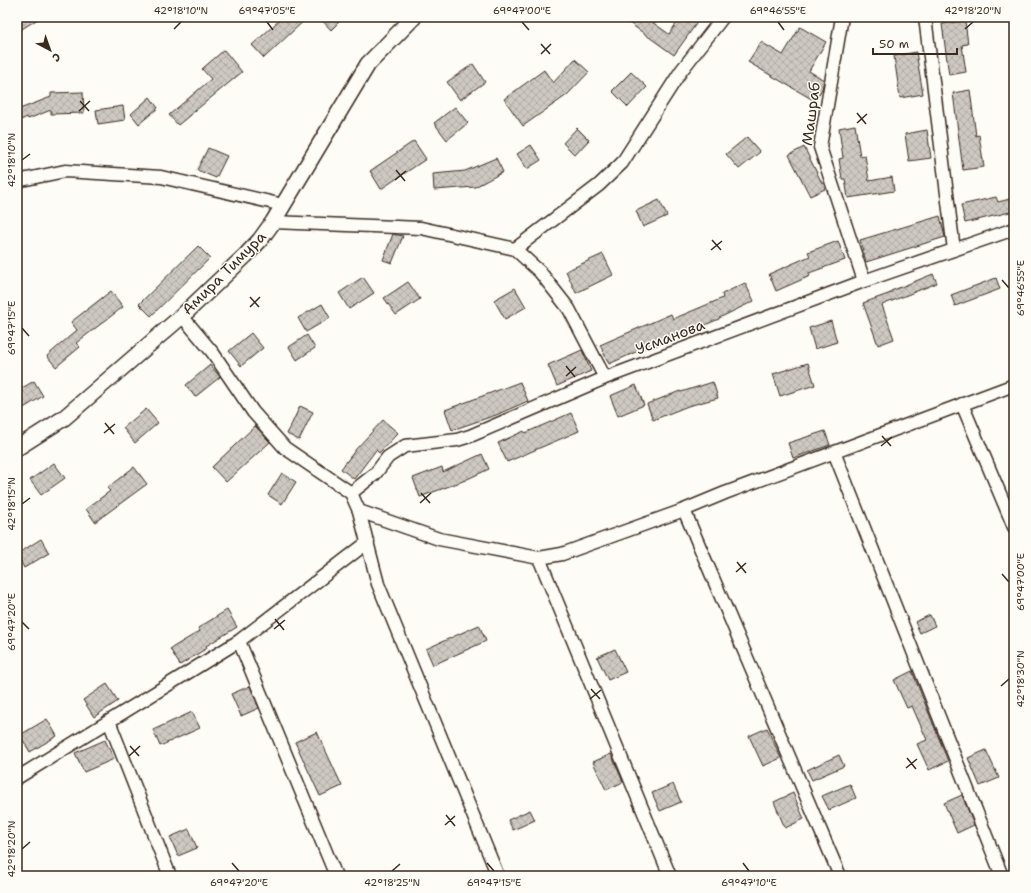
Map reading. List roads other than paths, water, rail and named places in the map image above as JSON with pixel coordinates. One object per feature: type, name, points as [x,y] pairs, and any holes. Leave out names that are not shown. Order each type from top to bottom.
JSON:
[{"type":"street","name":"Амира Тимура","points":[[17,448],[64,418],[182,316],[246,256],[273,222],[368,64],[414,17]]},
{"type":"street","points":[[515,249],[599,185],[622,162],[681,70],[723,17]]},
{"type":"street","name":"Машраб","points":[[842,17],[820,147],[864,281]]},
{"type":"street","points":[[925,17],[954,250]]},
{"type":"street","points":[[17,182],[66,171],[161,177],[283,205]]},
{"type":"street","points":[[273,222],[421,228],[515,249],[540,272],[569,309],[605,378]]},
{"type":"street","name":"Усманова","points":[[352,493],[375,474],[388,457],[405,446],[457,440],[470,436],[605,378],[864,281],[1014,229]]},
{"type":"street","points":[[182,316],[214,353],[253,412],[285,448],[352,493],[360,511],[378,584],[498,876]]},
{"type":"street","points":[[360,511],[439,539],[539,558],[562,554],[684,510],[725,493],[1014,385]]},
{"type":"street","points":[[962,404],[1014,527]]},
{"type":"street","points":[[834,452],[1002,876]]},
{"type":"street","points":[[684,510],[840,876]]},
{"type":"street","points":[[17,778],[239,641],[368,542]]},
{"type":"street","points":[[539,558],[670,876]]},
{"type":"street","points":[[239,641],[336,876]]},
{"type":"street","points":[[109,721],[170,876]]}]
